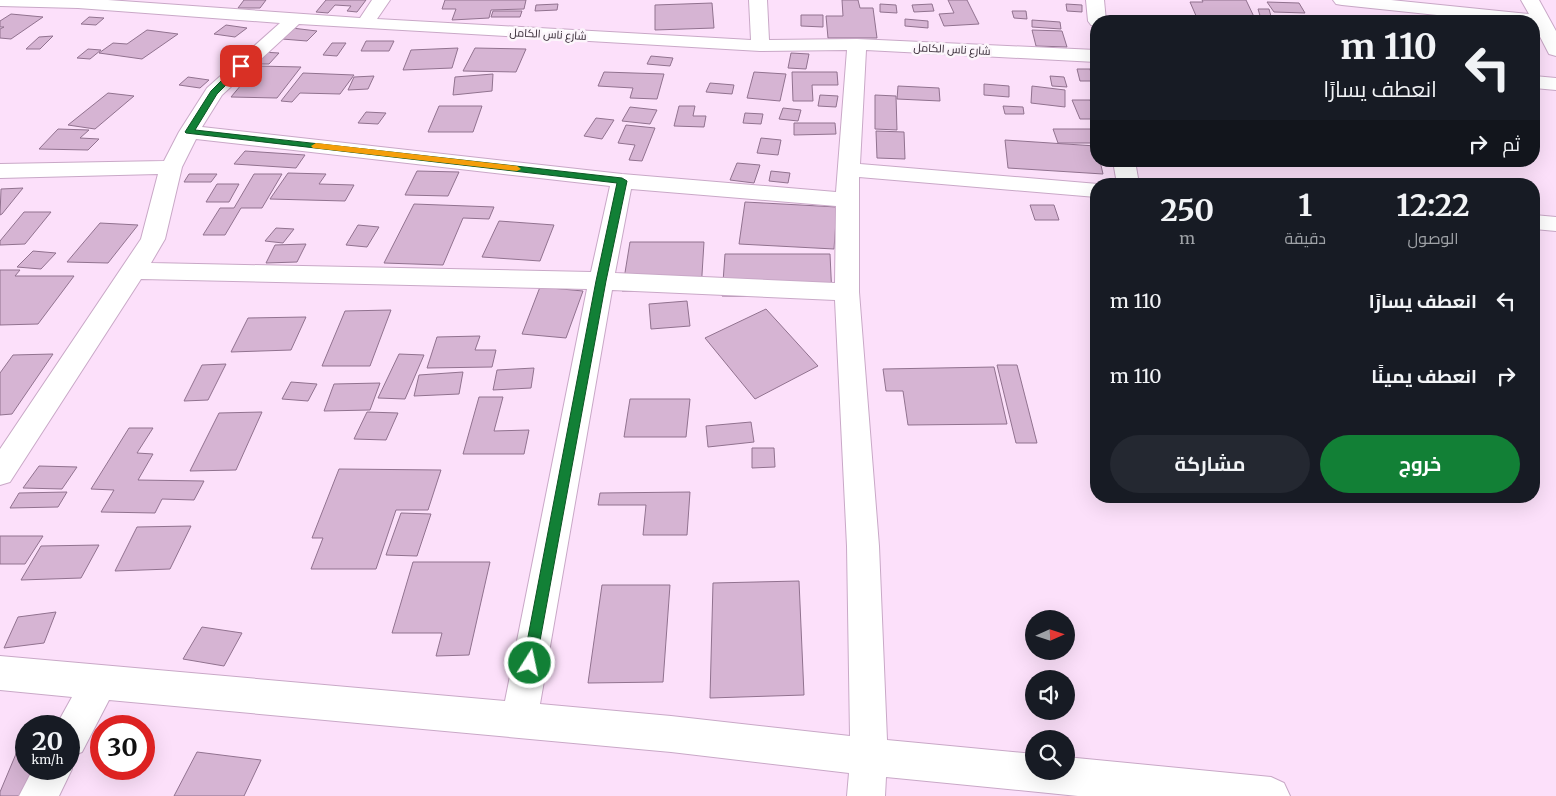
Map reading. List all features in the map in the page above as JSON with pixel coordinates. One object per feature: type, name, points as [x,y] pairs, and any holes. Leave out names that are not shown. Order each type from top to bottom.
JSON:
[{"type":"street","points":[[365,24],[382,0]]},
{"type":"street","points":[[758,0],[760,46]]},
{"type":"street","points":[[1095,0],[1096,15]]},
{"type":"street","points":[[1342,0],[1485,15]]},
{"type":"street","points":[[1530,0],[1539,15]]},
{"type":"street","name":"شارع ناس الكامل","points":[[0,1],[80,2],[294,20],[760,46],[857,44],[1090,56]]},
{"type":"street","points":[[1540,18],[1556,50]]},
{"type":"street","points":[[0,473],[134,271],[153,239],[171,167],[189,132],[214,92],[294,20]]},
{"type":"street","points":[[857,44],[850,170],[846,200],[847,292],[863,546],[870,758],[866,796]]},
{"type":"street","points":[[1540,83],[1556,84]]},
{"type":"street","points":[[189,132],[622,181],[846,200]]},
{"type":"street","points":[[0,171],[171,167]]},
{"type":"street","points":[[850,170],[1090,190]]},
{"type":"street","points":[[520,720],[601,281],[622,181]]},
{"type":"street","points":[[1540,223],[1556,224]]},
{"type":"street","points":[[134,271],[601,281],[847,292]]},
{"type":"street","points":[[0,674],[100,681],[671,734],[870,758],[1271,796]]},
{"type":"street","points":[[80,718],[100,681]]},
{"type":"street","points":[[38,796],[47,780]]},
{"type":"building","points":[[244,0],[266,0],[260,8],[238,8]]},
{"type":"building","points":[[326,0],[366,0],[357,12],[347,11],[351,6],[335,5],[328,13],[316,12]]},
{"type":"building","points":[[445,0],[526,0],[524,9],[491,10],[489,18],[452,20],[456,9],[442,9]]},
{"type":"building","points":[[842,0],[858,0],[860,8],[873,8],[877,38],[828,38],[826,16],[843,16]]},
{"type":"building","points":[[948,0],[967,0],[979,24],[944,26],[939,14],[954,13]]},
{"type":"building","points":[[1202,0],[1246,0],[1253,15],[1196,15],[1190,2],[1203,2]]},
{"type":"building","points":[[1267,2],[1299,3],[1305,13],[1274,12]]},
{"type":"building","points":[[712,3],[714,28],[655,30],[655,5]]},
{"type":"building","points":[[558,4],[557,10],[535,11],[536,5]]},
{"type":"building","points":[[880,4],[896,5],[897,13],[880,12]]},
{"type":"building","points":[[932,4],[934,11],[914,12],[912,5]]},
{"type":"building","points":[[1066,4],[1082,5],[1082,12],[1067,11]]},
{"type":"building","points":[[1258,9],[1269,9],[1271,15],[1260,15]]},
{"type":"building","points":[[493,11],[522,11],[520,17],[491,17]]},
{"type":"building","points":[[1012,11],[1026,11],[1027,19],[1014,18]]},
{"type":"building","points":[[11,14],[43,17],[11,39],[0,38],[0,29],[4,27],[0,27],[0,21]]},
{"type":"building","points":[[801,15],[823,15],[823,27],[801,26]]},
{"type":"building","points":[[89,17],[104,18],[96,25],[81,24]]},
{"type":"building","points":[[905,19],[928,21],[928,28],[905,26]]},
{"type":"building","points":[[1032,20],[1060,22],[1061,29],[1032,27]]},
{"type":"building","points":[[226,25],[247,28],[235,37],[214,34]]},
{"type":"building","points":[[292,28],[317,31],[307,41],[282,39]]},
{"type":"building","points":[[147,30],[178,34],[142,59],[99,53],[113,43],[127,44]]},
{"type":"building","points":[[1032,30],[1062,31],[1067,47],[1036,46]]},
{"type":"building","points":[[53,36],[40,49],[26,49],[39,37]]},
{"type":"building","points":[[366,41],[394,41],[389,51],[361,51]]},
{"type":"building","points":[[332,43],[346,43],[337,56],[323,55]]},
{"type":"building","points":[[458,48],[452,68],[403,70],[411,50]]},
{"type":"building","points":[[475,48],[526,49],[516,72],[463,71]]},
{"type":"building","points":[[88,49],[101,50],[90,59],[77,58]]},
{"type":"building","points":[[263,52],[279,53],[269,64],[253,64]]},
{"type":"building","points":[[791,53],[809,54],[806,69],[788,68]]},
{"type":"building","points":[[651,56],[673,58],[670,66],[647,64]]},
{"type":"building","points":[[257,66],[301,67],[277,98],[231,97]]},
{"type":"building","points":[[1077,69],[1090,69],[1090,81],[1080,81]]},
{"type":"building","points":[[604,72],[664,74],[657,99],[630,98],[633,88],[598,86]]},
{"type":"building","points":[[754,72],[786,74],[780,101],[747,98]]},
{"type":"building","points":[[792,72],[837,72],[838,85],[812,85],[813,101],[793,101]]},
{"type":"building","points":[[303,73],[354,75],[340,94],[300,93],[292,102],[281,101]]},
{"type":"building","points":[[493,74],[492,91],[453,95],[455,77]]},
{"type":"building","points":[[374,76],[368,89],[348,90],[354,77]]},
{"type":"building","points":[[1050,76],[1064,77],[1067,87],[1052,86]]},
{"type":"building","points":[[188,77],[209,80],[200,88],[179,85]]},
{"type":"building","points":[[710,83],[734,85],[732,94],[706,92]]},
{"type":"building","points":[[984,84],[1009,86],[1009,97],[984,95]]},
{"type":"building","points":[[898,86],[939,88],[940,101],[897,99]]},
{"type":"building","points":[[1032,86],[1065,90],[1065,107],[1031,103]]},
{"type":"building","points":[[108,93],[134,96],[95,129],[68,125]]},
{"type":"building","points":[[820,95],[838,96],[836,107],[818,106]]},
{"type":"building","points":[[875,95],[896,96],[897,130],[875,129]]},
{"type":"building","points":[[1072,100],[1090,100],[1090,119],[1080,119]]},
{"type":"building","points":[[439,106],[482,106],[473,132],[428,132]]},
{"type":"building","points":[[679,106],[695,106],[693,116],[706,116],[704,127],[674,126]]},
{"type":"building","points":[[1003,106],[1023,107],[1024,114],[1005,114]]},
{"type":"building","points":[[630,107],[657,110],[650,124],[622,121]]},
{"type":"building","points":[[783,108],[801,110],[798,121],[779,119]]},
{"type":"building","points":[[366,112],[386,113],[378,124],[358,123]]},
{"type":"building","points":[[745,113],[763,114],[761,124],[743,123]]},
{"type":"building","points":[[596,118],[614,120],[602,139],[584,136]]},
{"type":"building","points":[[794,123],[835,123],[836,134],[794,135]]},
{"type":"building","points":[[626,125],[655,128],[642,161],[629,160],[635,145],[618,143]]},
{"type":"building","points":[[58,129],[89,130],[80,138],[99,139],[88,150],[39,149]]},
{"type":"building","points":[[1053,129],[1090,129],[1090,143],[1058,143]]},
{"type":"building","points":[[876,131],[904,132],[905,159],[877,158]]},
{"type":"building","points":[[761,138],[781,140],[778,155],[757,153]]},
{"type":"building","points":[[1005,140],[1090,146],[1090,167],[1101,167],[1103,174],[1008,168]]},
{"type":"building","points":[[245,151],[305,155],[296,168],[234,164]]},
{"type":"building","points":[[737,163],[760,165],[754,183],[730,180]]},
{"type":"building","points":[[417,171],[459,172],[448,196],[405,195]]},
{"type":"building","points":[[771,171],[790,173],[788,183],[769,181]]},
{"type":"building","points":[[288,173],[326,174],[319,184],[354,185],[345,201],[270,199]]},
{"type":"building","points":[[189,174],[217,174],[211,182],[184,182]]},
{"type":"building","points":[[254,174],[282,174],[262,208],[241,208],[225,235],[203,235],[220,208],[234,208]]},
{"type":"building","points":[[217,184],[239,184],[229,202],[206,202]]},
{"type":"building","points":[[23,188],[2,214],[0,215],[1,189]]},
{"type":"building","points":[[745,202],[837,207],[834,249],[739,244]]},
{"type":"building","points":[[414,204],[494,207],[489,219],[463,218],[443,265],[384,263]]},
{"type":"building","points":[[1030,205],[1054,205],[1059,220],[1035,220]]},
{"type":"building","points":[[24,212],[51,212],[25,244],[0,245],[0,241]]},
{"type":"building","points":[[499,221],[554,225],[540,261],[482,257]]},
{"type":"building","points":[[100,223],[138,225],[108,263],[67,262]]},
{"type":"building","points":[[358,225],[379,227],[367,247],[346,245]]},
{"type":"building","points":[[276,228],[294,229],[283,243],[265,241]]},
{"type":"building","points":[[630,242],[704,242],[701,291],[622,291]]},
{"type":"building","points":[[306,244],[297,262],[266,263],[275,245]]},
{"type":"building","points":[[33,251],[56,253],[41,269],[17,267]]},
{"type":"building","points":[[725,254],[830,254],[832,297],[722,296]]},
{"type":"building","points":[[0,270],[20,270],[15,276],[74,276],[38,324],[0,325]]},
{"type":"building","points":[[540,287],[583,291],[566,338],[522,334]]},
{"type":"building","points":[[687,301],[690,326],[651,329],[649,304]]},
{"type":"building","points":[[766,309],[818,366],[755,399],[705,338]]},
{"type":"building","points":[[391,310],[370,366],[322,366],[345,311]]},
{"type":"building","points":[[306,317],[291,350],[231,352],[248,318]]},
{"type":"building","points":[[480,336],[475,350],[496,350],[492,367],[427,368],[437,337]]},
{"type":"building","points":[[53,354],[12,414],[0,415],[0,373],[13,355]]},
{"type":"building","points":[[399,354],[424,355],[405,399],[378,398]]},
{"type":"building","points":[[226,364],[208,400],[184,401],[202,365]]},
{"type":"building","points":[[997,365],[1017,365],[1037,443],[1016,443]]},
{"type":"building","points":[[994,367],[1007,424],[908,425],[903,391],[886,391],[883,369]]},
{"type":"building","points":[[534,368],[531,388],[493,390],[497,370]]},
{"type":"building","points":[[463,372],[459,394],[414,396],[419,375]]},
{"type":"building","points":[[291,382],[317,384],[308,401],[282,399]]},
{"type":"building","points":[[380,383],[370,410],[324,411],[334,384]]},
{"type":"building","points":[[479,397],[503,397],[494,431],[529,430],[524,454],[463,454]]},
{"type":"building","points":[[630,399],[690,399],[686,437],[624,437]]},
{"type":"building","points":[[262,412],[236,470],[190,471],[219,413]]},
{"type":"building","points":[[367,412],[398,413],[386,440],[354,439]]},
{"type":"building","points":[[751,422],[754,442],[708,447],[706,426]]},
{"type":"building","points":[[129,428],[153,428],[137,453],[153,454],[138,480],[204,481],[194,500],[162,499],[155,513],[101,512],[114,490],[91,489]]},
{"type":"building","points":[[752,448],[774,448],[775,467],[752,468]]},
{"type":"building","points":[[39,466],[77,467],[62,489],[23,488]]},
{"type":"building","points":[[339,469],[441,470],[428,510],[396,510],[376,569],[311,569],[323,538],[312,538]]},
{"type":"building","points":[[67,492],[58,507],[10,508],[19,493]]},
{"type":"building","points":[[690,492],[687,535],[643,535],[646,505],[598,505],[600,493]]},
{"type":"building","points":[[401,513],[431,514],[417,556],[386,555]]},
{"type":"building","points":[[191,526],[170,569],[115,571],[137,527]]},
{"type":"building","points":[[0,536],[43,536],[25,564],[0,564]]},
{"type":"building","points":[[99,545],[81,578],[21,580],[41,546]]},
{"type":"building","points":[[413,562],[490,562],[469,655],[436,656],[442,633],[392,633]]},
{"type":"building","points":[[799,581],[804,695],[710,698],[713,583]]},
{"type":"building","points":[[602,585],[670,585],[663,682],[588,683]]},
{"type":"building","points":[[56,612],[44,643],[4,648],[18,617]]},
{"type":"building","points":[[202,627],[242,633],[224,666],[183,659]]},
{"type":"building","points":[[197,752],[261,760],[244,796],[174,796]]},
{"type":"building","points":[[15,756],[15,780],[43,780],[36,796],[0,796]]},
{"type":"slow traffic","points":[[316,146],[517,169]]},
{"type":"route","points":[[241,66],[214,92],[189,132],[622,181],[601,281],[530,663]]}]
